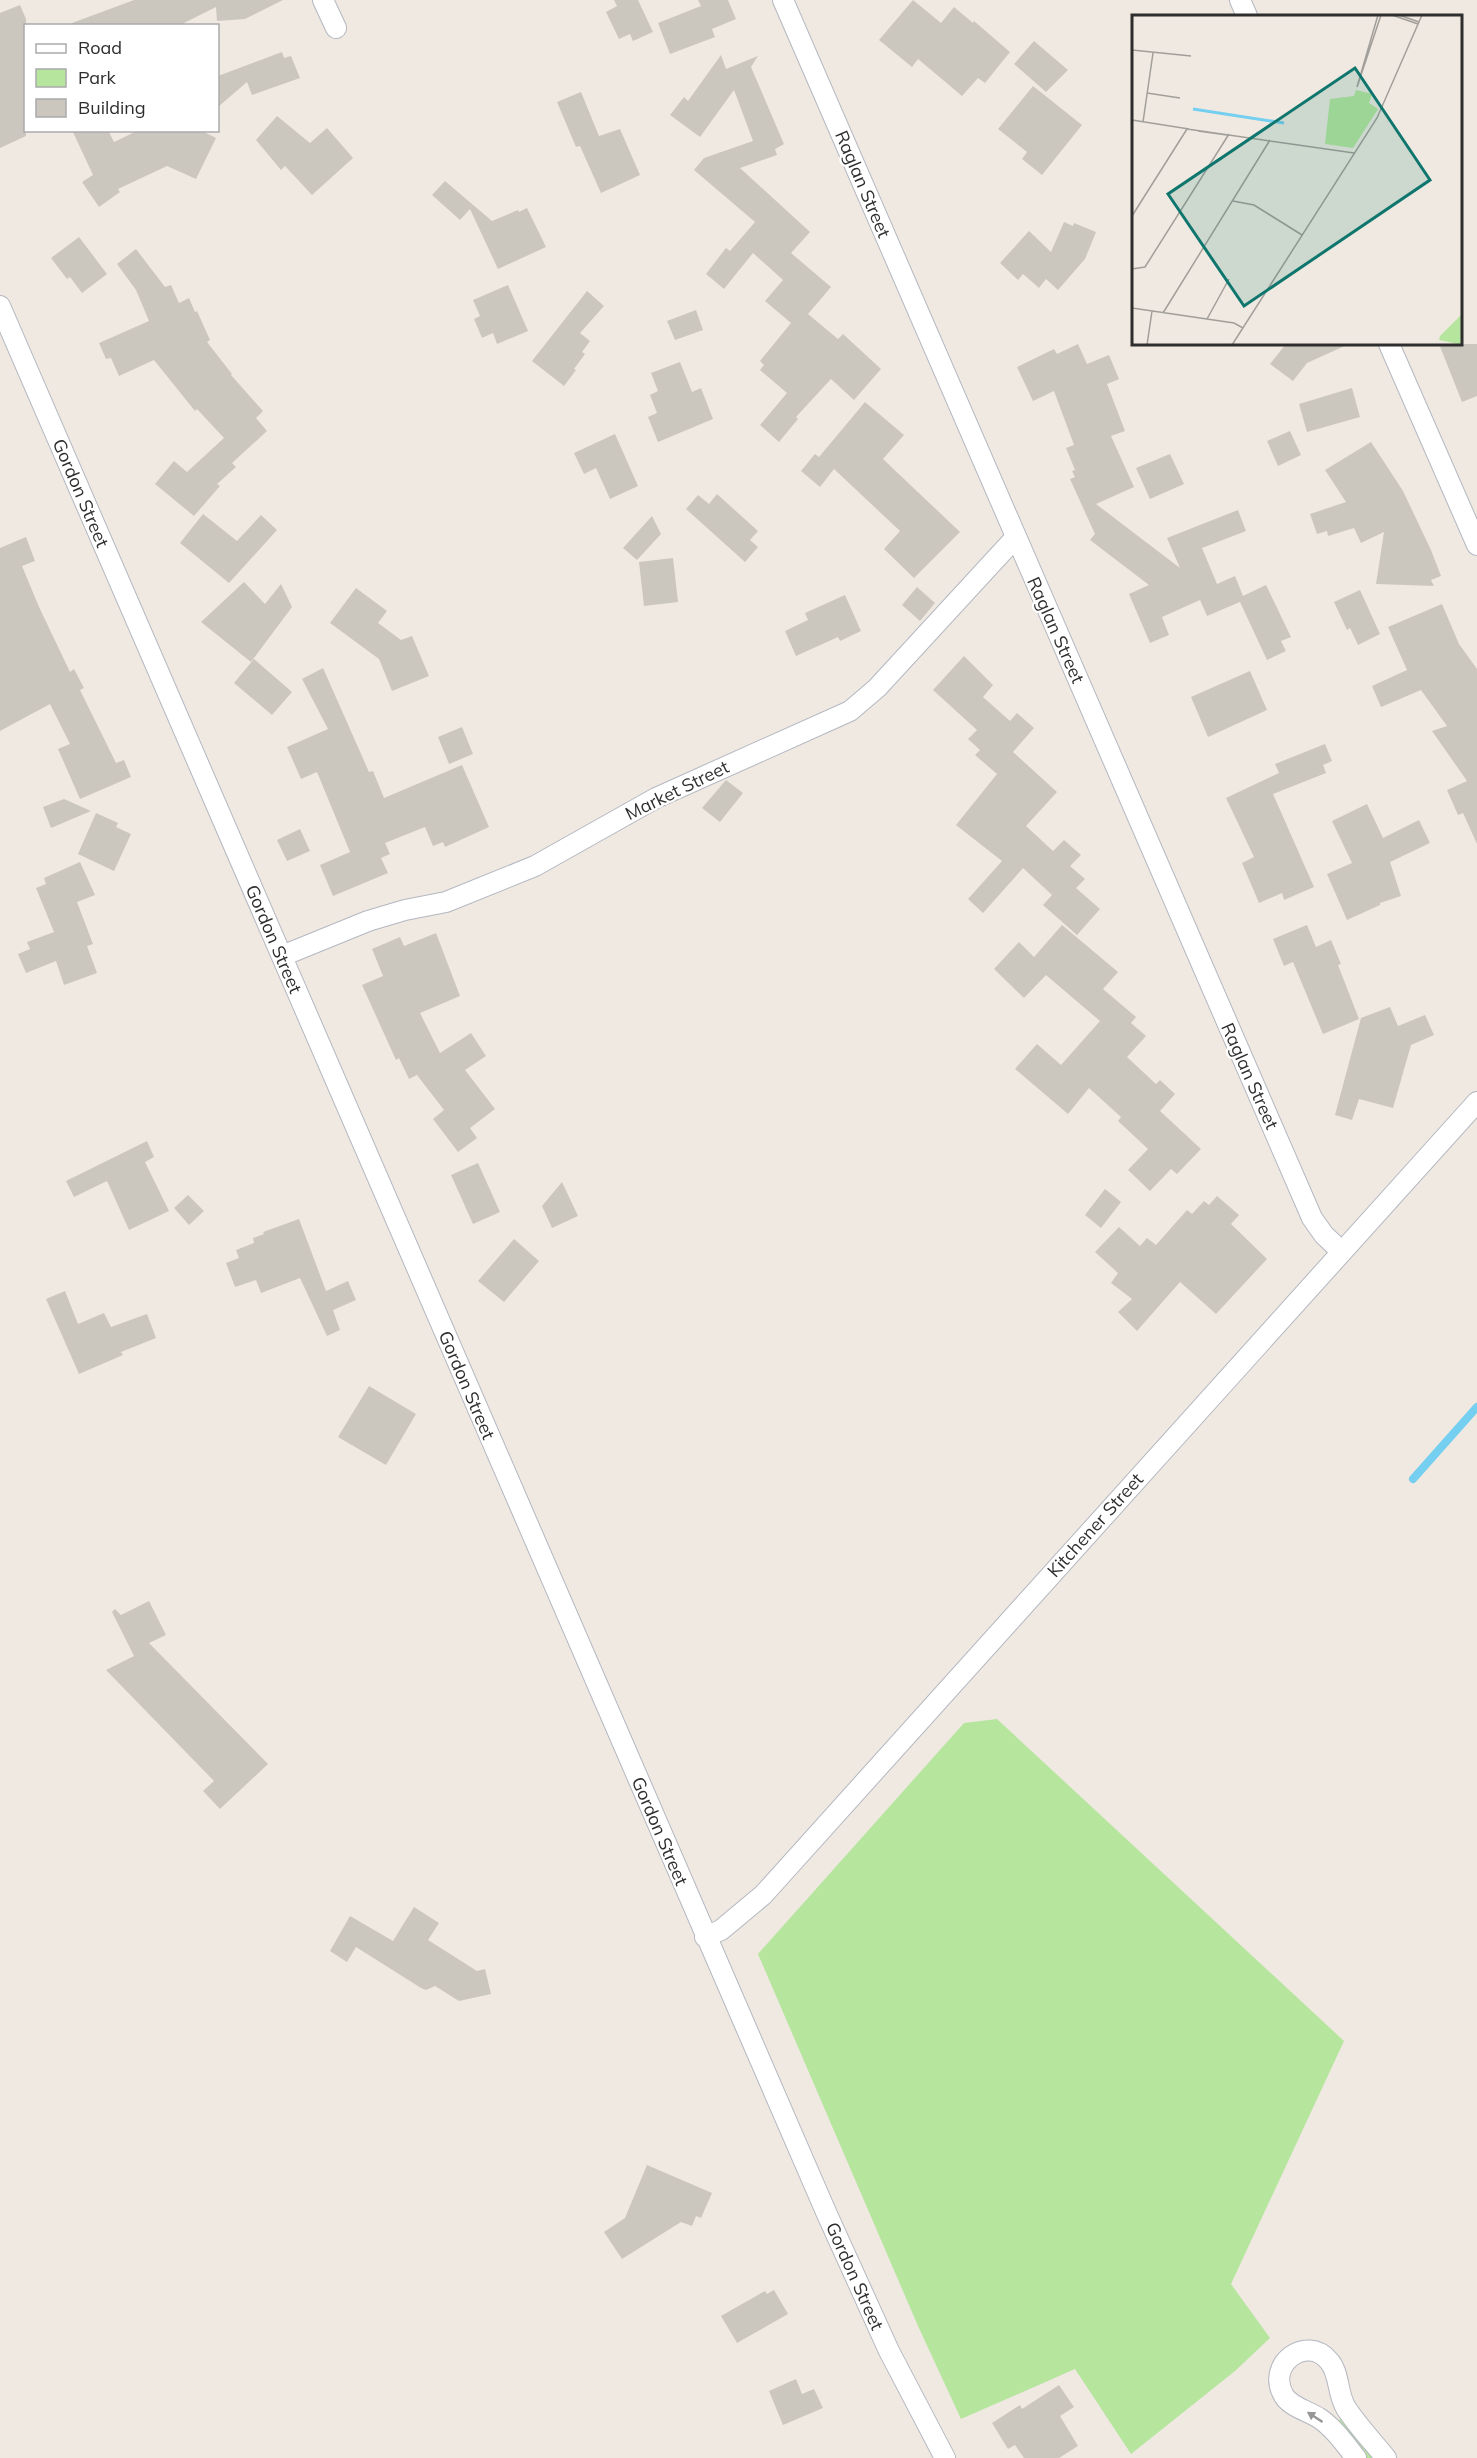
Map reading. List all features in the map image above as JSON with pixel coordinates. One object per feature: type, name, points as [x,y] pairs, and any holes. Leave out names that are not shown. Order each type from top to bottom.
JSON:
[{"type":"street","points":[[323,0],[336,28]]},
{"type":"street","name":"Raglan Street","points":[[783,0],[1309,1210],[1324,1234],[1342,1252]]},
{"type":"street","points":[[1240,0],[1248,15]]},
{"type":"street","name":"Gordon Street","points":[[0,306],[705,1936],[888,2351],[945,2458]]},
{"type":"street","points":[[1389,345],[1477,545]]},
{"type":"street","name":"Market Street","points":[[282,956],[368,921],[405,910],[446,902],[535,866],[656,798],[850,711],[878,688],[1016,537]]},
{"type":"street","name":"Kitchener Street","points":[[705,1936],[721,1930],[763,1895],[1477,1102]]},
{"type":"street","points":[[1356,2458],[1338,2435],[1319,2418],[1286,2398],[1279,2384],[1280,2369],[1289,2356],[1303,2351],[1317,2352],[1329,2360],[1346,2407],[1386,2458]]},
{"type":"green space","points":[[997,1719],[1344,2041],[1231,2284],[1270,2338],[1235,2371],[1131,2454],[1075,2369],[961,2419],[918,2326],[758,1954],[964,1723]]},
{"type":"green space","points":[[1343,2417],[1379,2458],[1365,2458],[1338,2421]]},
{"type":"building","points":[[134,0],[283,0],[245,19],[217,21],[216,7],[182,24],[72,23]]},
{"type":"building","points":[[614,0],[638,0],[653,32],[633,41],[630,34],[619,39],[606,12],[617,6]]},
{"type":"building","points":[[698,0],[728,0],[736,19],[712,29],[715,37],[670,54],[658,23],[701,6]]},
{"type":"building","points":[[913,0],[941,23],[954,7],[1010,52],[985,83],[978,78],[962,96],[918,59],[912,67],[879,40]]},
{"type":"building","points":[[20,5],[26,19],[26,24],[24,24],[24,132],[26,136],[0,148],[0,13]]},
{"type":"building","points":[[1034,41],[1068,70],[1046,92],[1014,64]]},
{"type":"building","points":[[282,52],[284,58],[291,56],[300,78],[252,95],[247,82],[219,106],[219,76]]},
{"type":"building","points":[[721,55],[726,69],[758,56],[751,67],[784,144],[775,149],[777,155],[740,168],[810,232],[791,253],[831,287],[808,314],[838,339],[843,334],[881,369],[854,400],[831,379],[796,417],[798,419],[779,442],[760,425],[787,393],[760,370],[764,365],[760,361],[791,323],[765,301],[783,280],[753,253],[724,289],[706,274],[726,248],[730,251],[755,222],[694,170],[704,158],[753,141],[734,90],[700,137],[670,115],[684,97],[688,101]]},
{"type":"building","points":[[1033,86],[1082,125],[1042,175],[1022,159],[1027,152],[998,129]]},
{"type":"building","points":[[581,92],[599,136],[620,129],[640,175],[601,193],[580,146],[576,147],[557,102]]},
{"type":"building","points":[[277,116],[310,143],[327,128],[353,158],[312,195],[285,166],[281,170],[256,140]]},
{"type":"building","points":[[73,132],[109,132],[114,142],[135,132],[204,132],[216,138],[196,179],[167,166],[118,189],[120,192],[99,207],[82,182],[93,175]]},
{"type":"building","points":[[445,181],[492,221],[527,208],[546,247],[498,269],[470,209],[460,220],[432,195]]},
{"type":"building","points":[[1064,222],[1073,226],[1074,223],[1096,232],[1085,259],[1058,290],[1046,279],[1039,288],[1023,274],[1018,280],[1000,263],[1029,231],[1051,252]]},
{"type":"building","points":[[79,237],[107,274],[82,293],[70,277],[67,279],[51,258]]},
{"type":"building","points":[[136,249],[165,287],[171,285],[179,303],[189,298],[210,340],[207,342],[231,375],[263,411],[256,418],[267,431],[232,463],[236,467],[217,484],[220,486],[194,516],[155,484],[174,461],[187,472],[224,438],[197,409],[195,411],[154,360],[119,376],[111,358],[106,359],[99,343],[149,321],[136,290],[117,264]]},
{"type":"building","points":[[508,285],[528,331],[497,344],[493,333],[482,338],[474,319],[480,316],[473,300]]},
{"type":"building","points":[[587,291],[604,306],[580,333],[590,341],[582,352],[585,354],[574,369],[576,370],[564,386],[532,361]]},
{"type":"building","points":[[696,310],[703,330],[675,340],[667,321]]},
{"type":"building","points":[[1078,344],[1087,364],[1109,355],[1119,379],[1107,384],[1125,431],[1111,436],[1134,487],[1096,504],[1180,568],[1167,538],[1238,510],[1246,531],[1202,548],[1217,584],[1235,576],[1243,596],[1266,585],[1291,637],[1281,641],[1286,651],[1267,660],[1240,602],[1207,616],[1200,600],[1162,617],[1169,635],[1150,643],[1129,594],[1149,585],[1090,540],[1095,534],[1070,479],[1075,477],[1072,471],[1075,470],[1066,448],[1074,445],[1054,391],[1033,401],[1017,367],[1054,349],[1057,354]]},
{"type":"building","points":[[1477,344],[1477,396],[1462,402],[1439,345]]},
{"type":"building","points":[[1285,345],[1347,345],[1307,363],[1293,381],[1270,364]]},
{"type":"building","points":[[680,362],[692,392],[701,388],[713,419],[658,442],[648,417],[657,413],[650,395],[658,391],[651,373]]},
{"type":"building","points":[[1352,388],[1360,417],[1307,432],[1299,404]]},
{"type":"building","points":[[865,402],[904,435],[883,459],[960,532],[914,578],[884,549],[900,531],[834,469],[820,487],[801,471],[815,454],[819,457]]},
{"type":"building","points":[[1290,431],[1301,455],[1278,466],[1267,441]]},
{"type":"building","points":[[615,434],[638,486],[610,499],[596,468],[584,474],[574,453]]},
{"type":"building","points":[[1371,442],[1403,491],[1431,550],[1441,576],[1431,580],[1434,586],[1376,584],[1384,532],[1361,543],[1354,528],[1328,536],[1327,531],[1317,534],[1310,514],[1346,502],[1325,470]]},
{"type":"building","points":[[1170,454],[1184,484],[1150,499],[1136,468]]},
{"type":"building","points":[[717,494],[758,531],[750,540],[758,547],[745,562],[686,509],[698,495],[709,504]]},
{"type":"building","points":[[203,514],[237,541],[261,515],[277,530],[229,583],[180,543]]},
{"type":"building","points":[[652,516],[661,534],[637,560],[623,548]]},
{"type":"building","points":[[26,537],[35,561],[22,566],[39,607],[70,672],[74,669],[84,688],[80,690],[116,763],[124,760],[131,777],[80,799],[58,749],[70,744],[50,704],[0,731],[0,548]]},
{"type":"building","points":[[673,558],[678,602],[644,606],[639,562]]},
{"type":"building","points":[[244,582],[265,604],[281,584],[292,607],[251,662],[201,622]]},
{"type":"building","points":[[917,587],[935,603],[920,621],[902,605]]},
{"type":"building","points":[[356,588],[387,611],[378,623],[401,640],[412,636],[429,676],[392,691],[379,659],[330,623]]},
{"type":"building","points":[[1360,590],[1380,634],[1358,645],[1350,628],[1347,630],[1334,602]]},
{"type":"building","points":[[845,595],[861,631],[840,641],[838,637],[796,656],[785,631],[808,620],[805,613]]},
{"type":"building","points":[[1442,604],[1459,644],[1477,669],[1477,844],[1463,813],[1458,815],[1447,790],[1467,781],[1432,731],[1447,726],[1421,690],[1381,707],[1372,686],[1407,670],[1388,627]]},
{"type":"building","points":[[964,656],[993,685],[983,697],[1010,721],[1017,713],[1034,728],[1013,752],[1057,792],[1026,826],[1053,851],[1064,840],[1081,855],[1070,866],[1085,879],[1076,888],[1100,909],[1077,935],[1043,905],[1052,895],[1023,868],[983,913],[968,899],[1002,861],[956,825],[997,774],[975,755],[980,750],[968,739],[977,730],[933,690]]},
{"type":"building","points":[[254,659],[292,692],[272,715],[234,683]]},
{"type":"building","points":[[323,668],[369,772],[373,771],[384,798],[462,765],[489,827],[445,847],[443,842],[433,846],[425,827],[385,843],[390,854],[381,858],[388,873],[333,896],[320,865],[350,852],[317,772],[301,779],[287,747],[328,729],[302,679]]},
{"type":"building","points":[[1250,671],[1267,710],[1208,737],[1191,697]]},
{"type":"building","points":[[462,727],[473,754],[449,764],[438,737]]},
{"type":"building","points":[[1325,744],[1332,761],[1323,765],[1326,773],[1273,794],[1314,887],[1284,900],[1282,893],[1259,903],[1242,863],[1254,857],[1226,798],[1279,773],[1275,764]]},
{"type":"building","points":[[726,780],[743,793],[720,822],[702,808]]},
{"type":"building","points":[[64,799],[91,811],[51,828],[43,807]]},
{"type":"building","points":[[1367,804],[1383,838],[1419,820],[1430,843],[1390,862],[1401,896],[1380,903],[1347,920],[1327,874],[1352,863],[1332,821]]},
{"type":"building","points":[[96,813],[118,823],[116,827],[131,834],[114,871],[78,854]]},
{"type":"building","points":[[300,829],[310,851],[287,861],[277,840]]},
{"type":"building","points":[[80,862],[95,895],[77,902],[93,944],[87,946],[97,973],[64,985],[56,961],[26,973],[18,954],[30,949],[27,942],[54,932],[36,888],[46,884],[44,878]]},
{"type":"building","points":[[1062,925],[1118,972],[1103,989],[1136,1017],[1131,1023],[1146,1036],[1127,1057],[1156,1084],[1160,1080],[1175,1094],[1160,1111],[1201,1149],[1177,1174],[1171,1169],[1150,1191],[1128,1170],[1148,1149],[1118,1121],[1121,1117],[1089,1088],[1068,1114],[1015,1069],[1037,1044],[1061,1065],[1100,1021],[1046,975],[1024,998],[994,969],[1019,942],[1034,957]]},
{"type":"building","points":[[1307,925],[1316,947],[1331,940],[1359,1019],[1323,1034],[1293,962],[1284,966],[1273,939]]},
{"type":"building","points":[[436,933],[460,996],[420,1013],[440,1053],[471,1033],[486,1056],[465,1070],[495,1109],[470,1128],[477,1138],[458,1152],[433,1119],[444,1110],[417,1075],[409,1079],[399,1058],[396,1060],[362,985],[383,976],[372,949],[400,937],[404,946]]},
{"type":"building","points":[[1390,1007],[1398,1026],[1425,1015],[1434,1035],[1411,1045],[1393,1108],[1359,1099],[1352,1120],[1335,1115],[1361,1018]]},
{"type":"building","points":[[147,1141],[154,1157],[145,1162],[169,1211],[129,1230],[107,1181],[74,1197],[66,1181]]},
{"type":"building","points":[[478,1163],[500,1212],[473,1224],[451,1175]]},
{"type":"building","points":[[562,1182],[578,1216],[552,1228],[542,1206]]},
{"type":"building","points":[[1105,1189],[1121,1202],[1101,1228],[1085,1215]]},
{"type":"building","points":[[188,1195],[204,1211],[189,1225],[174,1208]]},
{"type":"building","points":[[1217,1196],[1239,1215],[1231,1224],[1267,1259],[1216,1314],[1180,1282],[1137,1331],[1118,1312],[1132,1299],[1111,1283],[1118,1273],[1095,1252],[1119,1227],[1140,1246],[1147,1238],[1156,1245],[1187,1210],[1192,1214],[1204,1201],[1209,1205]]},
{"type":"building","points":[[299,1219],[326,1291],[348,1281],[356,1300],[333,1310],[340,1330],[327,1336],[300,1278],[261,1293],[256,1280],[235,1287],[226,1263],[239,1258],[236,1250],[254,1243],[253,1238]]},
{"type":"building","points":[[514,1239],[539,1261],[504,1302],[478,1281]]},
{"type":"building","points":[[65,1291],[78,1324],[104,1313],[111,1327],[147,1314],[156,1338],[121,1352],[123,1355],[79,1374],[46,1299]]},
{"type":"building","points":[[369,1386],[416,1414],[386,1465],[338,1437]]},
{"type":"building","points":[[149,1601],[166,1635],[149,1643],[268,1764],[220,1809],[203,1791],[214,1781],[106,1670],[134,1656],[112,1612],[115,1609],[121,1615]]},
{"type":"building","points":[[414,1907],[439,1923],[428,1940],[477,1971],[485,1969],[491,1994],[459,2001],[435,1986],[426,1990],[421,1988],[356,1947],[347,1962],[330,1951],[350,1916],[393,1941]]},
{"type":"building","points":[[647,2165],[712,2193],[701,2218],[696,2216],[692,2226],[681,2222],[622,2259],[604,2232],[625,2218]]},
{"type":"building","points":[[774,2290],[788,2314],[737,2343],[721,2316],[765,2291],[767,2294]]},
{"type":"building","points":[[796,2379],[802,2394],[814,2389],[823,2408],[783,2425],[769,2391]]},
{"type":"building","points":[[1059,2385],[1074,2407],[1060,2416],[1078,2446],[1059,2458],[1024,2458],[1015,2445],[1008,2449],[992,2423],[1020,2405],[1022,2409]]},
{"type":"waterway","points":[[1413,1479],[1477,1407]]}]
